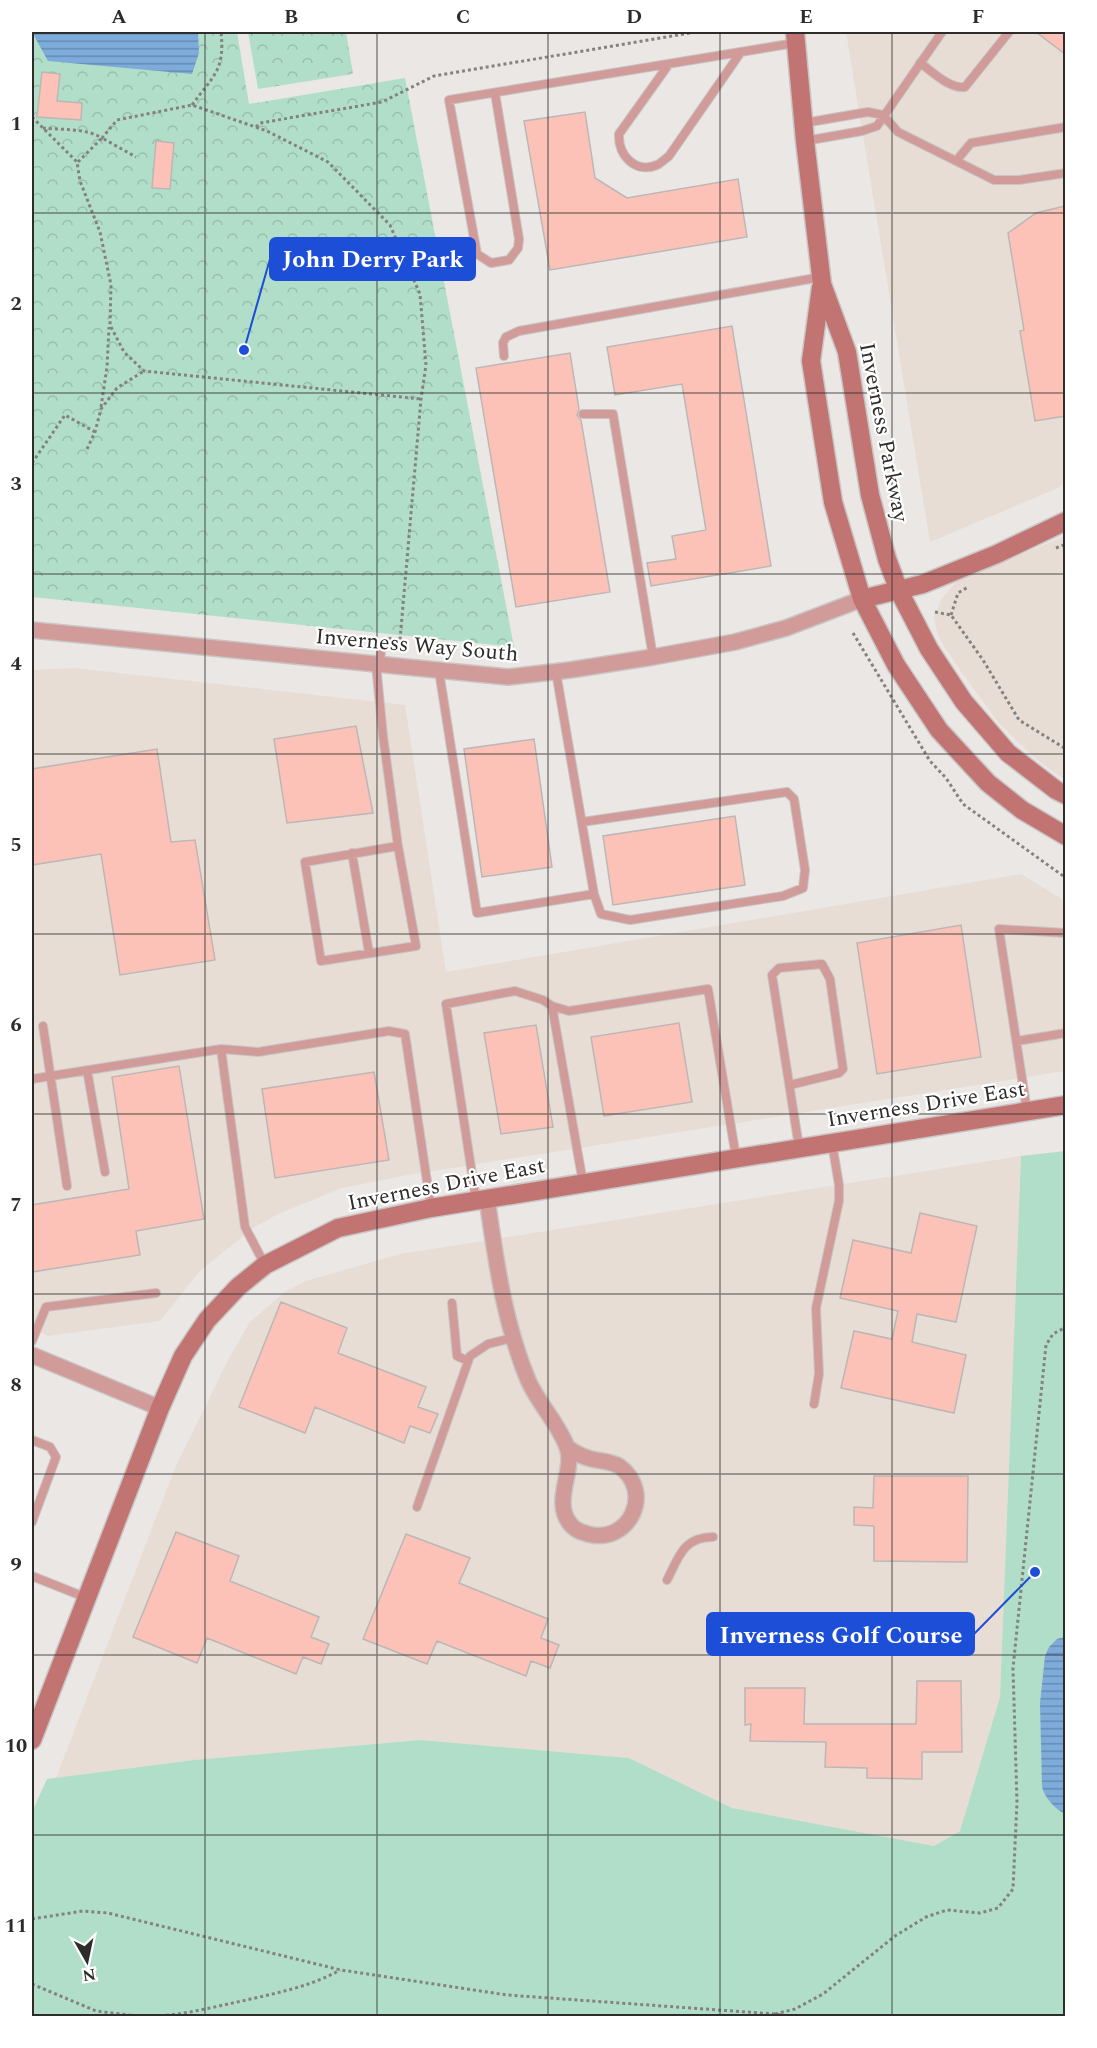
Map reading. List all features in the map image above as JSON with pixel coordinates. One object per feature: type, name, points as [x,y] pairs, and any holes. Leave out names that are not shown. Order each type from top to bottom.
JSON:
[{"type":"main road","name":"Inverness Parkway","points":[[796,37],[821,280],[847,352],[870,495],[898,591],[929,649],[964,702],[1008,753],[1065,795]]},
{"type":"main road","name":"Inverness Parkway","points":[[821,280],[811,361],[833,502],[862,599],[896,665],[939,730],[988,783],[1022,810],[1065,836]]},
{"type":"main road","points":[[862,599],[922,584],[988,558],[1065,521]]},
{"type":"main road","name":"Inverness Drive East","points":[[32,1740],[160,1408],[183,1356],[207,1320],[238,1287],[265,1265],[338,1228],[431,1208],[1065,1105]]},
{"type":"street","name":"Inverness Way South","points":[[32,630],[379,660],[439,671],[508,677],[694,651],[761,636],[862,599]]},
{"type":"street","points":[[481,1200],[512,1338],[529,1382],[568,1448],[586,1458],[618,1466],[634,1483],[637,1503],[634,1513],[616,1533],[599,1537],[578,1531],[570,1524],[562,1504],[568,1448]]},
{"type":"street","points":[[32,1355],[160,1408]]},
{"type":"lane","points":[[805,141],[862,131],[877,126],[942,32]]},
{"type":"lane","points":[[920,63],[950,84],[959,88],[965,87],[1009,32]]},
{"type":"lane","points":[[495,93],[519,239],[518,248],[509,260],[491,263],[477,254],[450,100],[741,52],[796,37]]},
{"type":"lane","points":[[669,64],[619,134],[622,153],[627,159],[645,167],[657,165],[669,156],[741,52]]},
{"type":"lane","points":[[804,123],[868,112],[884,116],[898,132],[994,180],[1019,180],[1065,173]]},
{"type":"lane","points":[[957,161],[971,143],[1065,127]]},
{"type":"lane","points":[[504,356],[503,343],[506,337],[519,331],[821,280]]},
{"type":"lane","points":[[583,414],[613,414],[653,657]]},
{"type":"lane","points":[[379,660],[383,736],[398,846],[416,946],[321,961],[305,862],[398,846]]},
{"type":"lane","points":[[439,671],[477,913],[594,894]]},
{"type":"lane","points":[[556,672],[594,894],[601,914],[630,920],[783,896],[803,888],[805,870],[794,799],[787,792],[582,822]]},
{"type":"lane","points":[[352,853],[369,953]]},
{"type":"lane","points":[[1027,1111],[999,929],[1065,933]]},
{"type":"lane","points":[[790,1085],[839,1073],[843,1069],[830,979],[822,964],[779,968],[772,975],[799,1147]]},
{"type":"lane","points":[[481,1200],[446,1004],[515,991],[569,1011],[708,989],[736,1157]]},
{"type":"lane","points":[[552,1006],[583,1183]]},
{"type":"lane","points":[[43,1026],[67,1186]]},
{"type":"lane","points":[[32,1079],[221,1049],[258,1052],[389,1031],[405,1034],[431,1208]]},
{"type":"lane","points":[[1017,1041],[1065,1033]]},
{"type":"lane","points":[[221,1049],[245,1227],[265,1265]]},
{"type":"lane","points":[[87,1070],[105,1172]]},
{"type":"lane","points":[[814,1404],[819,1374],[816,1308],[839,1201],[839,1185],[832,1142]]},
{"type":"lane","points":[[32,1341],[46,1307],[156,1293]]},
{"type":"lane","points":[[452,1303],[457,1356],[468,1362]]},
{"type":"lane","points":[[417,1507],[470,1356],[488,1344],[512,1338]]},
{"type":"lane","points":[[32,1440],[50,1447],[56,1457],[32,1522]]},
{"type":"lane","points":[[667,1580],[685,1547],[698,1538],[713,1537]]},
{"type":"lane","points":[[32,1576],[87,1598]]},
{"type":"path","points":[[192,105],[220,69],[223,51],[221,32]]},
{"type":"path","points":[[256,127],[260,123],[382,102],[434,76],[696,32]]},
{"type":"path","points":[[77,162],[117,120],[192,105],[267,130],[328,162],[390,225],[420,294],[426,365],[400,640],[382,638]]},
{"type":"path","points":[[32,117],[77,162],[80,181],[100,232],[111,285],[107,367],[101,409],[95,432],[87,449]]},
{"type":"path","points":[[43,128],[95,134],[136,157]]},
{"type":"path","points":[[110,326],[124,352],[144,371]]},
{"type":"path","points":[[101,409],[117,387],[144,371],[421,399]]},
{"type":"path","points":[[32,463],[65,415],[95,432]]},
{"type":"path","points":[[935,612],[951,615],[983,660],[1019,720],[1065,749]]},
{"type":"path","points":[[775,2014],[795,2009],[823,1994],[894,1936],[926,1917],[948,1911],[980,1913],[998,1908],[1012,1889],[1017,1802],[1013,1668],[1046,1345],[1053,1334],[1065,1327]]},
{"type":"path","points":[[32,1920],[83,1911],[108,1913],[341,1970],[507,1995],[786,2016]]},
{"type":"path","points":[[154,2016],[178,2015],[271,1994],[320,1981],[341,1970]]},
{"type":"path","points":[[32,1984],[96,2011],[137,2016]]},
{"type":"shaded area","points":[[846,32],[1065,32],[1065,483],[930,542]]},
{"type":"shaded area","points":[[1065,536],[1065,780],[1036,759],[998,722],[942,643],[934,617],[941,600],[956,582]]},
{"type":"shaded area","points":[[74,668],[405,705],[446,972],[1021,874],[1065,901],[1065,1071],[408,1175],[342,1188],[278,1214],[253,1228],[200,1271],[160,1321],[48,1336],[32,1328],[32,670]]},
{"type":"shaded area","points":[[1021,1156],[1000,1697],[960,1831],[934,1846],[732,1808],[629,1758],[420,1740],[194,1760],[56,1778],[175,1468],[228,1360],[250,1322],[283,1293],[306,1281],[400,1254]]},
{"type":"green space","points":[[32,32],[237,32],[249,104],[405,78],[514,647],[32,597]]},
{"type":"green space","points":[[248,32],[346,32],[353,74],[258,89]]},
{"type":"green space","points":[[1065,1151],[1065,2016],[32,2015],[32,1812],[47,1779],[194,1760],[420,1740],[629,1758],[732,1808],[934,1846],[960,1831],[1000,1697],[1021,1156]]},
{"type":"water","points":[[32,32],[198,32],[199,53],[192,74],[48,61]]},
{"type":"water","points":[[1066,1637],[1065,1814],[1051,1803],[1042,1787],[1040,1703],[1045,1656],[1049,1647],[1057,1639]]},
{"type":"building","points":[[1036,32],[1065,32],[1065,54]]},
{"type":"building","points":[[42,72],[60,74],[57,101],[82,103],[81,120],[37,117]]},
{"type":"building","points":[[585,112],[595,178],[627,198],[738,179],[747,237],[550,270],[524,121]]},
{"type":"building","points":[[156,141],[174,143],[170,189],[152,188]]},
{"type":"building","points":[[1065,206],[1065,416],[1035,421],[1020,331],[1024,330],[1008,233],[1036,213]]},
{"type":"building","points":[[732,326],[771,566],[651,586],[647,563],[676,559],[672,536],[706,530],[682,384],[615,395],[607,347]]},
{"type":"building","points":[[570,353],[579,409],[577,415],[581,420],[610,592],[516,607],[476,368]]},
{"type":"building","points":[[356,726],[373,813],[287,823],[274,739]]},
{"type":"building","points":[[534,739],[552,867],[482,877],[464,749]]},
{"type":"building","points":[[157,749],[171,842],[195,840],[215,960],[120,975],[101,854],[32,865],[32,769]]},
{"type":"building","points":[[735,816],[745,885],[613,905],[603,836]]},
{"type":"building","points":[[961,925],[981,1057],[877,1074],[857,943]]},
{"type":"building","points":[[679,1023],[692,1102],[604,1116],[591,1037]]},
{"type":"building","points":[[536,1025],[553,1127],[501,1134],[484,1033]]},
{"type":"building","points":[[179,1066],[204,1219],[136,1231],[140,1255],[32,1272],[32,1205],[129,1189],[112,1077]]},
{"type":"building","points":[[374,1072],[389,1160],[275,1178],[262,1089]]},
{"type":"building","points":[[920,1213],[977,1226],[956,1322],[917,1314],[912,1342],[966,1355],[954,1413],[841,1388],[854,1331],[892,1339],[898,1311],[840,1298],[853,1240],[911,1253]]},
{"type":"building","points":[[281,1302],[347,1328],[338,1353],[426,1387],[418,1407],[438,1414],[430,1433],[410,1426],[404,1443],[315,1407],[305,1433],[239,1407]]},
{"type":"building","points":[[874,1476],[968,1476],[967,1562],[874,1561],[874,1526],[854,1525],[854,1507],[873,1508]]},
{"type":"building","points":[[176,1532],[239,1556],[230,1581],[319,1617],[311,1637],[329,1644],[321,1664],[303,1657],[296,1674],[207,1638],[197,1663],[133,1637]]},
{"type":"building","points":[[406,1534],[470,1558],[459,1583],[548,1619],[541,1638],[559,1645],[550,1668],[531,1661],[526,1676],[437,1641],[427,1664],[363,1639]]},
{"type":"building","points":[[917,1681],[961,1681],[962,1752],[922,1752],[922,1779],[867,1778],[867,1768],[825,1767],[826,1742],[750,1741],[751,1724],[745,1725],[745,1688],[805,1688],[804,1724],[916,1724]]},
{"type":"place","name":"John Derry Park","points":[[244,350]]},
{"type":"place","name":"Inverness Golf Course","points":[[1035,1572]]}]
